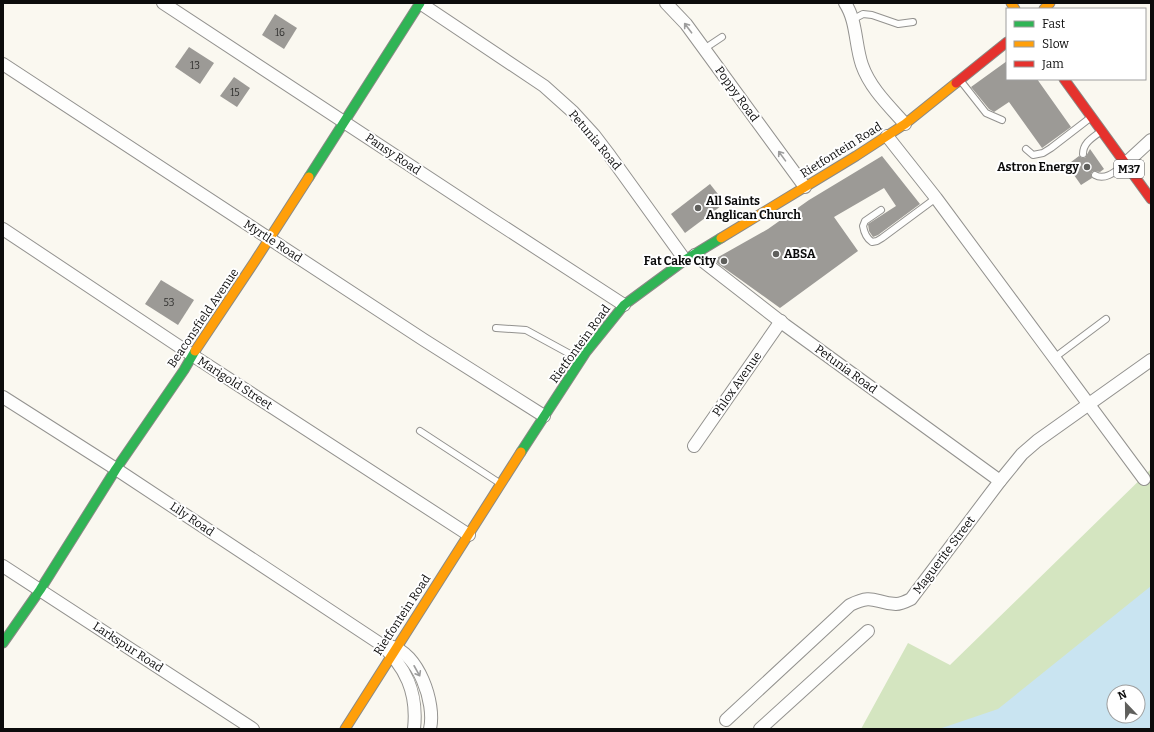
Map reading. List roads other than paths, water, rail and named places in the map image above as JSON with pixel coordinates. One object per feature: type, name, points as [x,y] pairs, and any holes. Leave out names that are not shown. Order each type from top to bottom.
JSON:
[{"type":"street","name":"Pansy Road","points":[[163,3],[624,305]]},
{"type":"street","name":"Beaconsfield Avenue","points":[[3,643],[40,590],[116,469],[184,370],[192,355],[270,238],[420,3]]},
{"type":"street","name":"Petunia Road","points":[[420,3],[544,86],[573,112],[594,135],[690,258],[781,321],[1000,481]]},
{"type":"street","name":"Poppy Road","points":[[666,3],[686,24],[804,187]]},
{"type":"street","points":[[845,3],[852,20],[861,64],[882,98],[904,124]]},
{"type":"street","name":"Rietfontein Road","points":[[345,729],[544,416],[581,360],[624,305],[690,258],[887,136],[1006,43]]},
{"type":"street","name":"Myrtle Road","points":[[3,64],[418,336],[544,416]]},
{"type":"street","name":"M37","points":[[1065,80],[1151,199]]},
{"type":"street","points":[[887,136],[936,198],[1144,479]]},
{"type":"street","points":[[1125,164],[1151,140]]},
{"type":"street","name":"Marigold Street","points":[[3,229],[192,355],[469,535]]},
{"type":"street","name":"Phlox Avenue","points":[[694,446],[781,321]]},
{"type":"street","name":"Maguerite Street","points":[[726,720],[850,605],[860,600],[867,599],[896,604],[912,599],[1000,481],[1022,454],[1037,441],[1151,360]]},
{"type":"street","name":"Lily Road","points":[[3,397],[116,469],[379,643],[394,651]]},
{"type":"street","name":"Larkspur Road","points":[[3,566],[253,729]]},
{"type":"street","points":[[760,729],[868,631]]},
{"type":"street","points":[[394,651],[410,683],[414,703],[414,729]]},
{"type":"street","points":[[394,651],[405,653],[412,661],[424,685],[431,709],[430,729]]},
{"type":"lane","points":[[852,20],[863,14],[872,15],[898,24],[913,22]]},
{"type":"lane","points":[[704,49],[722,37]]},
{"type":"lane","points":[[960,80],[986,113],[1002,120]]},
{"type":"lane","points":[[1026,149],[1033,155],[1043,153],[1091,117]]},
{"type":"lane","points":[[1083,154],[1086,143],[1102,131]]},
{"type":"lane","points":[[1095,175],[1105,177],[1125,164]]},
{"type":"lane","points":[[881,210],[865,221],[863,226],[865,234],[872,242],[882,238],[936,198]]},
{"type":"lane","points":[[1054,358],[1106,319]]},
{"type":"lane","points":[[496,328],[526,330],[581,360]]},
{"type":"lane","points":[[420,431],[500,484]]},
{"type":"water","points":[[1151,586],[1151,729],[939,729],[998,709]]},
{"type":"place","name":"Astron Energy","points":[[1087,167]]},
{"type":"place","name":"All Saints Anglican Church","points":[[698,208]]},
{"type":"place","name":"ABSA","points":[[776,254]]},
{"type":"place","name":"Fat Cake City","points":[[724,261]]}]
